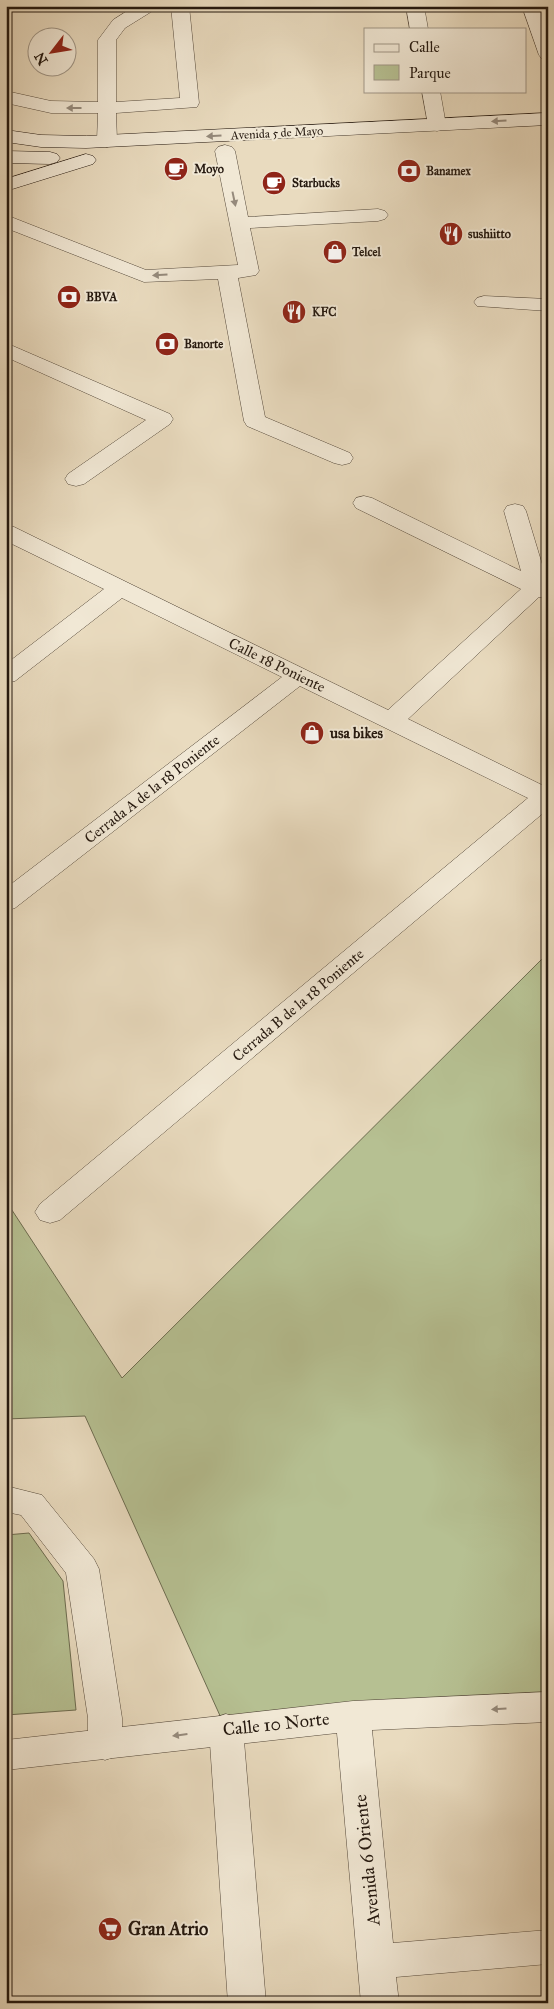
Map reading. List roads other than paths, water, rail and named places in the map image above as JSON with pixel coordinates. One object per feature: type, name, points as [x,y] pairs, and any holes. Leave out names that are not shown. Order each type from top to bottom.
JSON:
[{"type":"street","points":[[415,6],[419,28]]},
{"type":"street","points":[[532,6],[548,55]]},
{"type":"street","points":[[6,97],[51,108],[107,108],[190,103],[165,16],[119,24],[107,40],[107,108],[107,141]]},
{"type":"street","points":[[431,92],[437,125]]},
{"type":"street","name":"Avenida 5 de Mayo","points":[[6,136],[56,142],[107,141],[548,119]]},
{"type":"street","name":"Avenida 5 de Mayo","points":[[6,157],[86,160],[225,151],[548,136]]},
{"type":"street","points":[[6,221],[144,276],[249,271],[225,151]]},
{"type":"street","points":[[6,185],[86,160]]},
{"type":"street","points":[[239,224],[378,215]]},
{"type":"street","points":[[227,272],[255,421],[342,458]]},
{"type":"street","points":[[484,302],[548,306]]},
{"type":"street","points":[[6,349],[162,420],[76,479]]},
{"type":"street","points":[[364,503],[542,590]]},
{"type":"street","points":[[515,511],[542,590]]},
{"type":"street","name":"Calle 18 Poniente","points":[[6,532],[547,798]]},
{"type":"street","points":[[6,676],[121,588]]},
{"type":"street","points":[[391,721],[542,590]]},
{"type":"street","name":"Cerrada A de la 18 Poniente","points":[[6,902],[298,676]]},
{"type":"street","name":"Cerrada B de la 18 Poniente","points":[[50,1212],[547,798]]},
{"type":"street","points":[[6,1499],[31,1504],[82,1569],[105,1718],[105,1745]]},
{"type":"street","name":"Calle 10 Norte","points":[[6,1755],[353,1716],[548,1707]]},
{"type":"street","name":"Avenida 6 Oriente","points":[[353,1716],[380,2003]]},
{"type":"street","points":[[226,1730],[247,2003]]},
{"type":"street","points":[[377,1961],[548,1946]]},
{"type":"place","name":"Moyo","points":[[176,169]]},
{"type":"place","name":"Banamex","points":[[409,171]]},
{"type":"place","name":"Starbucks","points":[[274,183]]},
{"type":"place","name":"sushiitto","points":[[451,234]]},
{"type":"place","name":"Telcel","points":[[335,252]]},
{"type":"place","name":"BBVA","points":[[69,297]]},
{"type":"place","name":"KFC","points":[[294,312]]},
{"type":"place","name":"Banorte","points":[[167,344]]},
{"type":"place","name":"usa bikes","points":[[312,733]]},
{"type":"place","name":"Gran Atrio","points":[[110,1929]]}]
